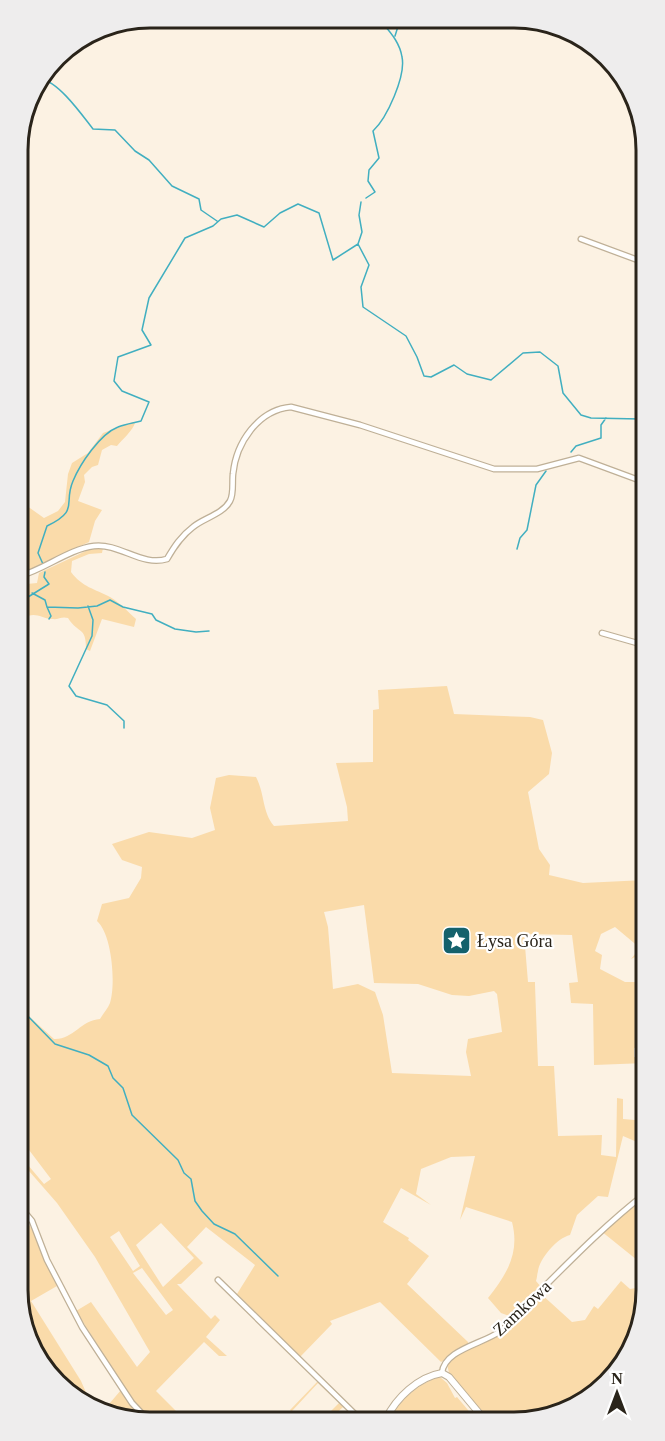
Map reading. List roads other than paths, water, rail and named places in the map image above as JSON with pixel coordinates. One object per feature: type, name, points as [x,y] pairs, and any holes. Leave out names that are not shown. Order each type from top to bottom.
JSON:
[{"type":"street","points":[[581,239],[636,259]]},
{"type":"street","points":[[29,573],[95,546],[107,546],[152,561],[167,559],[179,540],[193,527],[223,509],[231,500],[235,457],[242,442],[261,420],[272,411],[282,408],[291,407],[360,425],[494,469],[537,469],[579,458],[636,479]]},
{"type":"street","points":[[602,633],[636,643]]},
{"type":"street","name":"Zamkowa","points":[[442,1373],[443,1365],[454,1355],[500,1332],[582,1248],[620,1212],[636,1200]]},
{"type":"street","points":[[28,1216],[47,1260],[82,1328],[140,1411]]},
{"type":"street","points":[[218,1280],[252,1310],[353,1412]]},
{"type":"street","points":[[390,1412],[396,1400],[432,1376],[442,1373],[449,1377],[478,1412]]},
{"type":"waterway","points":[[366,198],[375,192],[368,181],[369,170],[379,158],[373,131],[384,117],[401,75],[402,57],[393,36],[386,28]]},
{"type":"waterway","points":[[395,36],[398,28]]},
{"type":"waterway","points":[[50,82],[62,92],[93,129],[115,130],[135,151],[149,160],[172,186],[199,199],[201,210],[217,221]]},
{"type":"waterway","points":[[358,244],[362,232],[359,215],[361,202]]},
{"type":"waterway","points":[[43,564],[38,553],[47,526],[67,511],[70,489],[80,466],[104,436],[121,426],[141,421],[149,402],[122,391],[114,381],[118,357],[151,345],[142,330],[149,298],[185,238],[213,226],[221,219],[237,215],[264,227],[280,213],[298,204],[319,213],[333,260],[358,244],[369,265],[361,287],[363,307],[406,336],[424,376],[431,377],[454,365],[467,374],[491,380],[523,353],[540,352],[558,366],[563,393],[581,415],[591,418],[636,419]]},
{"type":"waterway","points":[[571,452],[576,446],[601,438],[601,425],[606,418]]},
{"type":"waterway","points":[[517,549],[520,538],[527,530],[536,485],[546,471]]},
{"type":"waterway","points":[[29,597],[49,584],[44,577],[45,572]]},
{"type":"waterway","points":[[32,593],[45,600],[47,607],[97,606],[110,600],[123,607],[152,614],[156,620],[175,629],[209,631]]},
{"type":"waterway","points":[[88,606],[93,620],[92,636],[69,686],[76,696],[107,705],[124,721],[124,728]]},
{"type":"waterway","points":[[47,607],[51,616],[49,619]]},
{"type":"waterway","points":[[28,1016],[55,1044],[89,1055],[108,1066],[113,1078],[123,1088],[132,1115],[178,1160],[184,1173],[191,1179],[195,1201],[202,1211],[214,1224],[235,1234],[278,1276]]},
{"type":"place","name":"Łysa Góra","points":[[456,941]]}]
